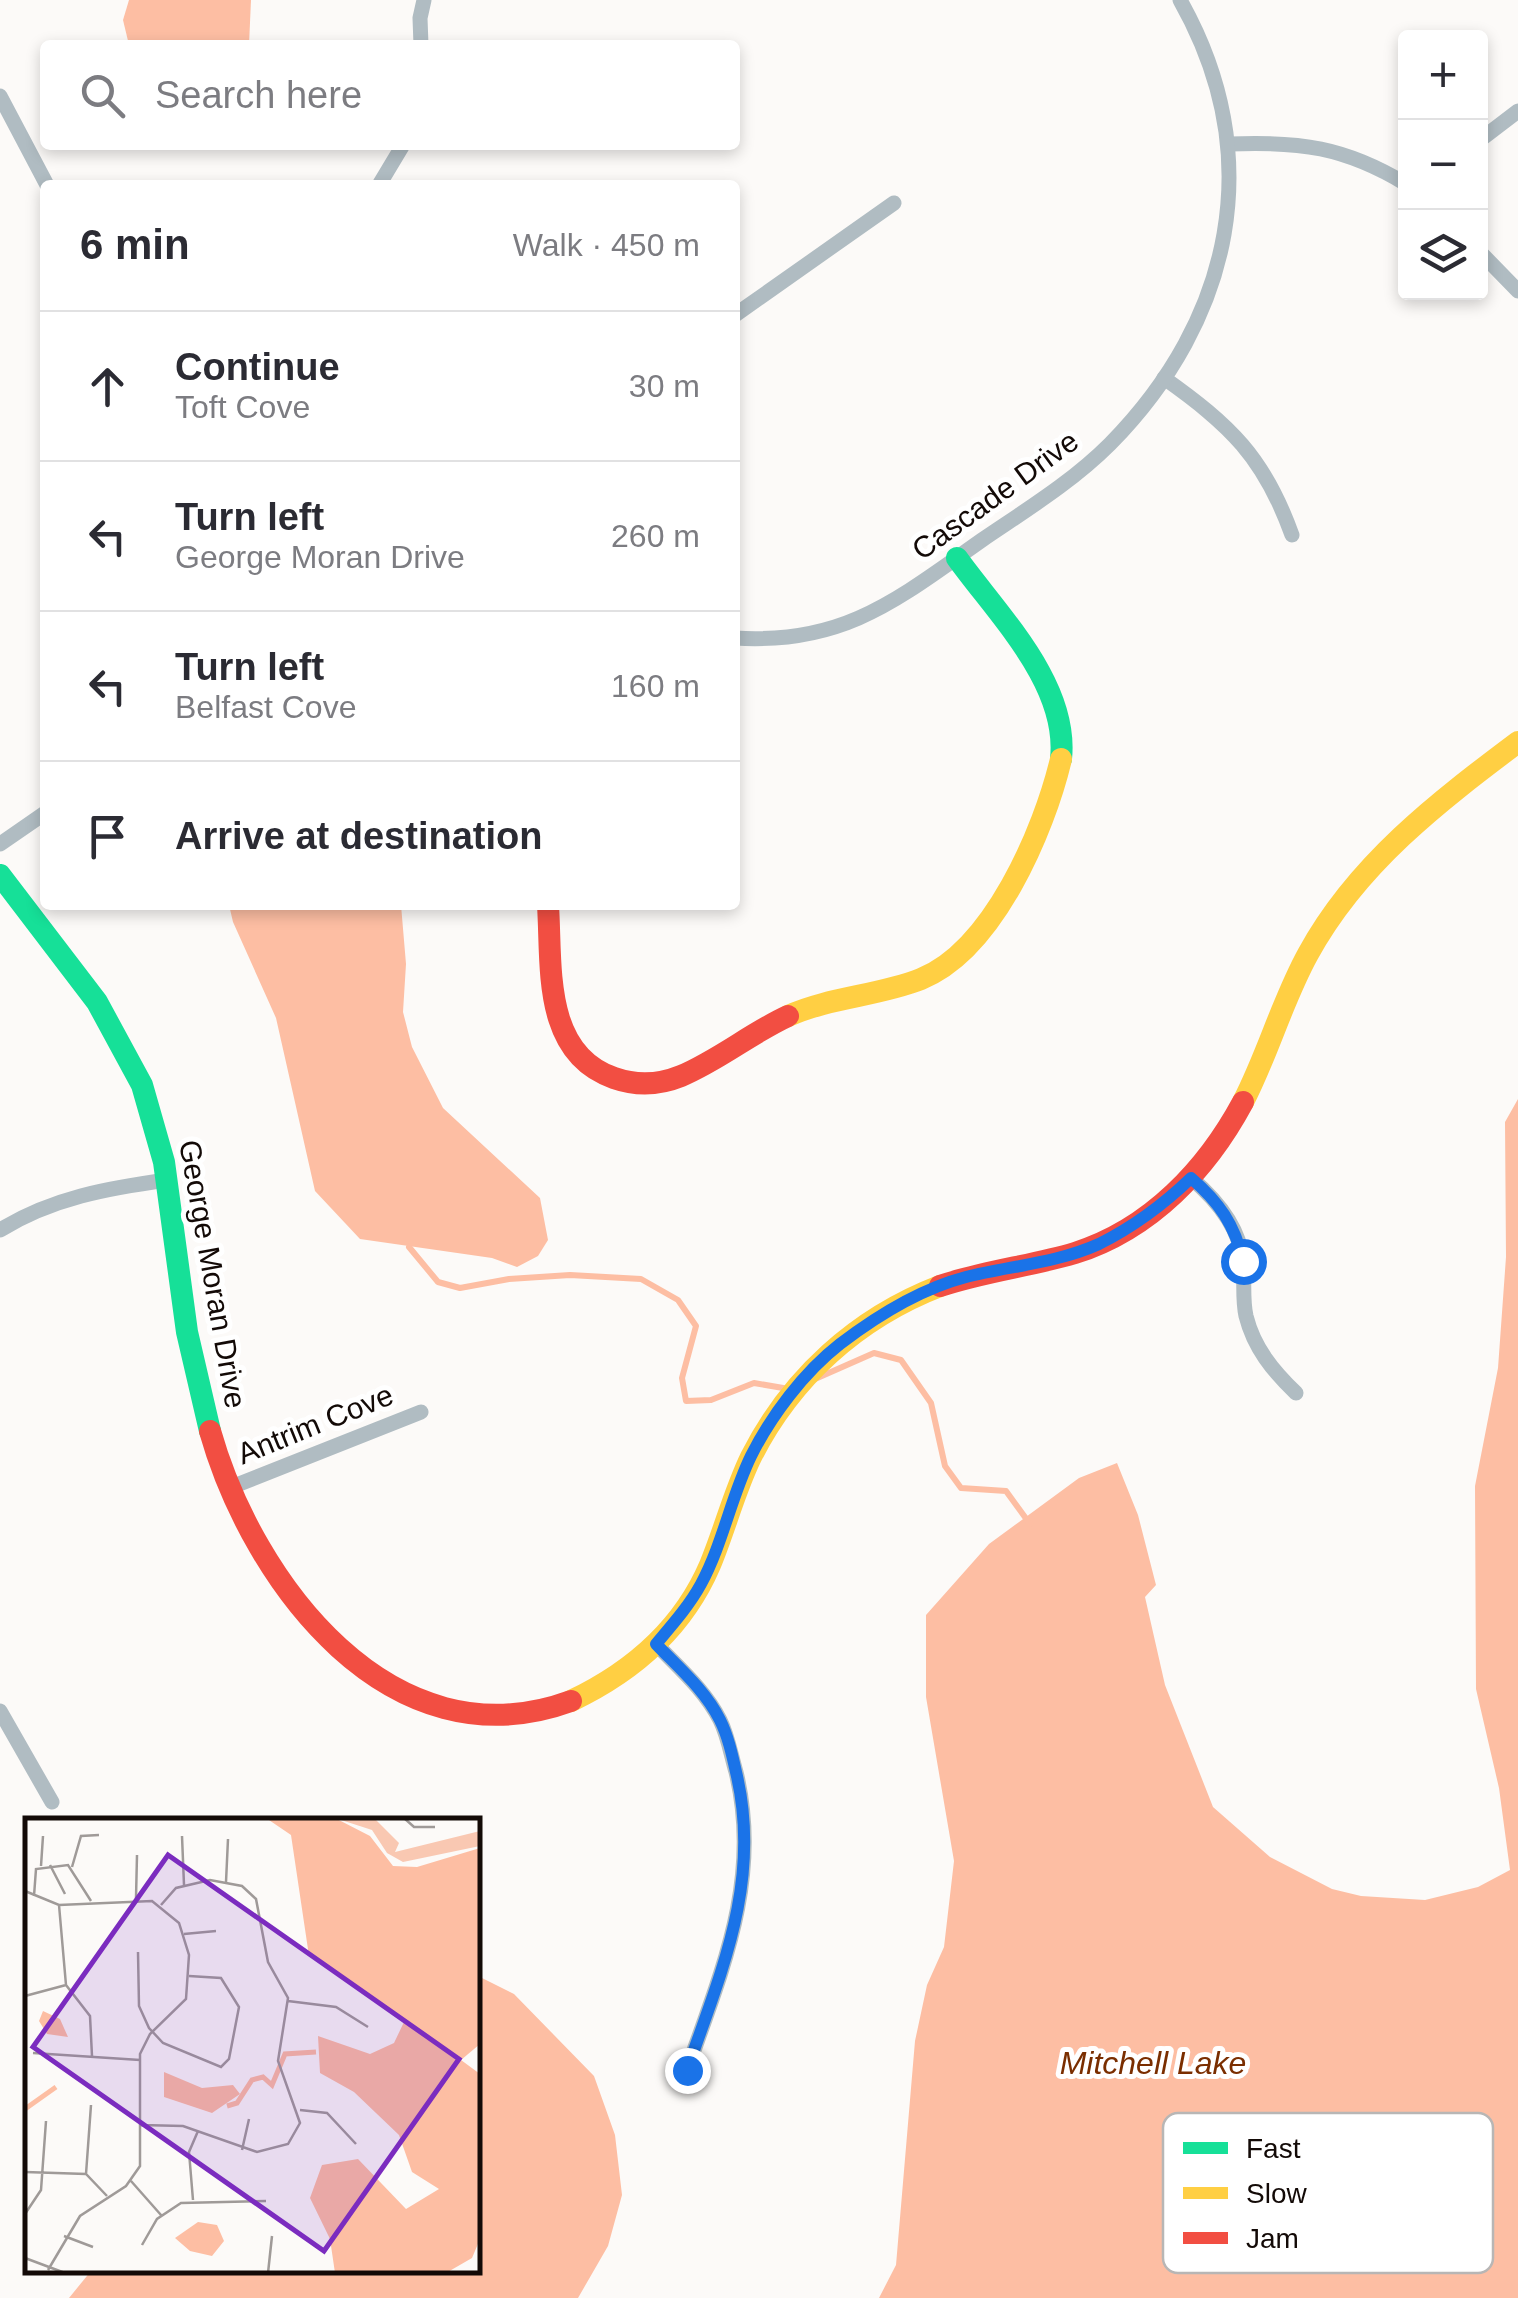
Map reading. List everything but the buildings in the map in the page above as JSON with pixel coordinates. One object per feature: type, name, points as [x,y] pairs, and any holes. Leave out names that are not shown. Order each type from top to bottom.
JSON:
[{"type":"street","points":[[421,40],[424,0]]},
{"type":"street","name":"Cascade Drive","points":[[740,638],[823,632],[864,619],[1065,482],[1108,446],[1146,404],[1178,358],[1202,308],[1220,255],[1228,199],[1229,144],[1219,86],[1204,43],[1180,0]]},
{"type":"street","points":[[0,96],[43,180]]},
{"type":"street","points":[[1488,134],[1518,111]]},
{"type":"street","points":[[1229,144],[1296,143],[1337,151],[1398,179]]},
{"type":"street","points":[[383,180],[400,150]]},
{"type":"street","points":[[740,311],[894,203]]},
{"type":"street","points":[[1488,260],[1518,291]]},
{"type":"street","points":[[1164,378],[1226,426],[1255,458],[1278,494],[1292,535]]},
{"type":"street","points":[[548,910],[554,1000],[560,1027],[589,1067],[638,1084],[664,1082],[688,1072],[798,1012],[930,975],[956,960],[993,914],[1049,801],[1060,772],[1062,740],[1056,707],[1041,679],[957,558]]},
{"type":"street","name":"George Moran Drive","points":[[0,876],[88,990],[119,1036],[142,1085],[168,1180],[195,1378],[230,1488],[273,1574],[308,1618],[352,1658],[400,1691],[436,1707],[474,1715],[514,1716],[588,1696],[623,1674],[656,1644],[701,1584],[751,1456],[800,1382],[835,1348],[873,1319],[916,1296],[962,1278],[1053,1260],[1096,1245],[1137,1222],[1191,1178],[1232,1126],[1297,976],[1326,924],[1361,877],[1402,833],[1518,742]]},
{"type":"street","points":[[0,844],[40,816]]},
{"type":"street","points":[[1191,1178],[1211,1195],[1238,1238],[1246,1315],[1256,1345],[1274,1372],[1296,1393]]},
{"type":"street","points":[[0,1230],[26,1214],[72,1196],[168,1180]]},
{"type":"street","name":"Antrim Cove","points":[[230,1488],[421,1412]]},
{"type":"street","points":[[656,1644],[704,1695],[720,1720],[742,1798],[745,1848],[741,1901],[729,1950],[687,2070]]},
{"type":"street","points":[[0,1710],[52,1802]]},
{"type":"water","points":[[129,0],[251,0],[249,40],[128,40],[123,20]]},
{"type":"water","points":[[230,910],[401,910],[406,964],[403,1012],[412,1047],[443,1108],[540,1198],[548,1240],[538,1256],[517,1267],[492,1258],[360,1239],[315,1191],[276,1018]]},
{"type":"water","name":"Mitchell Lake","points":[[1518,1099],[1518,2298],[879,2298],[896,2265],[915,2041],[927,1985],[944,1947],[954,1861],[926,1697],[926,1615],[989,1544],[1079,1478],[1117,1463],[1138,1515],[1156,1585],[1145,1597],[1165,1685],[1213,1807],[1270,1857],[1332,1889],[1361,1896],[1425,1900],[1478,1887],[1510,1870],[1499,1788],[1476,1689],[1475,1486],[1498,1368],[1506,1257],[1505,1122]]},
{"type":"water","points":[[480,1977],[514,1994],[594,2076],[615,2135],[622,2195],[608,2246],[578,2298],[69,2298],[89,2273],[480,2273]]},
{"type":"waterway","points":[[409,1247],[438,1282],[460,1288],[509,1279],[570,1275],[641,1279],[678,1300],[696,1326],[682,1378],[686,1401],[711,1400],[754,1383],[789,1389]]},
{"type":"waterway","points":[[815,1379],[874,1353],[901,1360],[931,1403],[945,1466],[961,1488],[1006,1491],[1030,1524]]},
{"type":"traffic: fast","points":[[957,558],[1010,627],[1042,677],[1061,731],[1061,759]]},
{"type":"traffic: fast","points":[[0,875],[97,1002],[142,1085],[164,1162],[187,1332],[210,1431]]},
{"type":"traffic: slow","points":[[1243,1102],[1308,954],[1350,891],[1429,812],[1518,742]]},
{"type":"traffic: slow","points":[[788,1016],[921,979],[947,964],[971,943],[1012,885],[1028,853],[1061,759]]},
{"type":"traffic: slow","points":[[571,1701],[635,1662],[685,1609],[710,1565],[751,1457],[767,1428],[806,1377],[854,1333],[940,1286]]},
{"type":"traffic: jam","points":[[548,910],[552,980],[563,1028],[574,1049],[591,1066],[614,1078],[640,1083],[673,1079],[788,1016]]},
{"type":"traffic: jam","points":[[940,1286],[1075,1253],[1128,1229],[1174,1194],[1194,1173],[1243,1102]]},
{"type":"traffic: jam","points":[[210,1431],[230,1489],[259,1547],[296,1601],[339,1648],[389,1685],[445,1708],[506,1715],[571,1701]]},
{"type":"route","points":[[687,2070],[729,1950],[741,1901],[745,1848],[742,1798],[720,1720],[704,1695],[656,1644],[701,1584],[751,1456],[772,1422],[800,1382],[873,1319],[962,1278],[1053,1260],[1096,1245],[1137,1222],[1191,1178],[1226,1214],[1238,1238],[1243,1261]]}]
